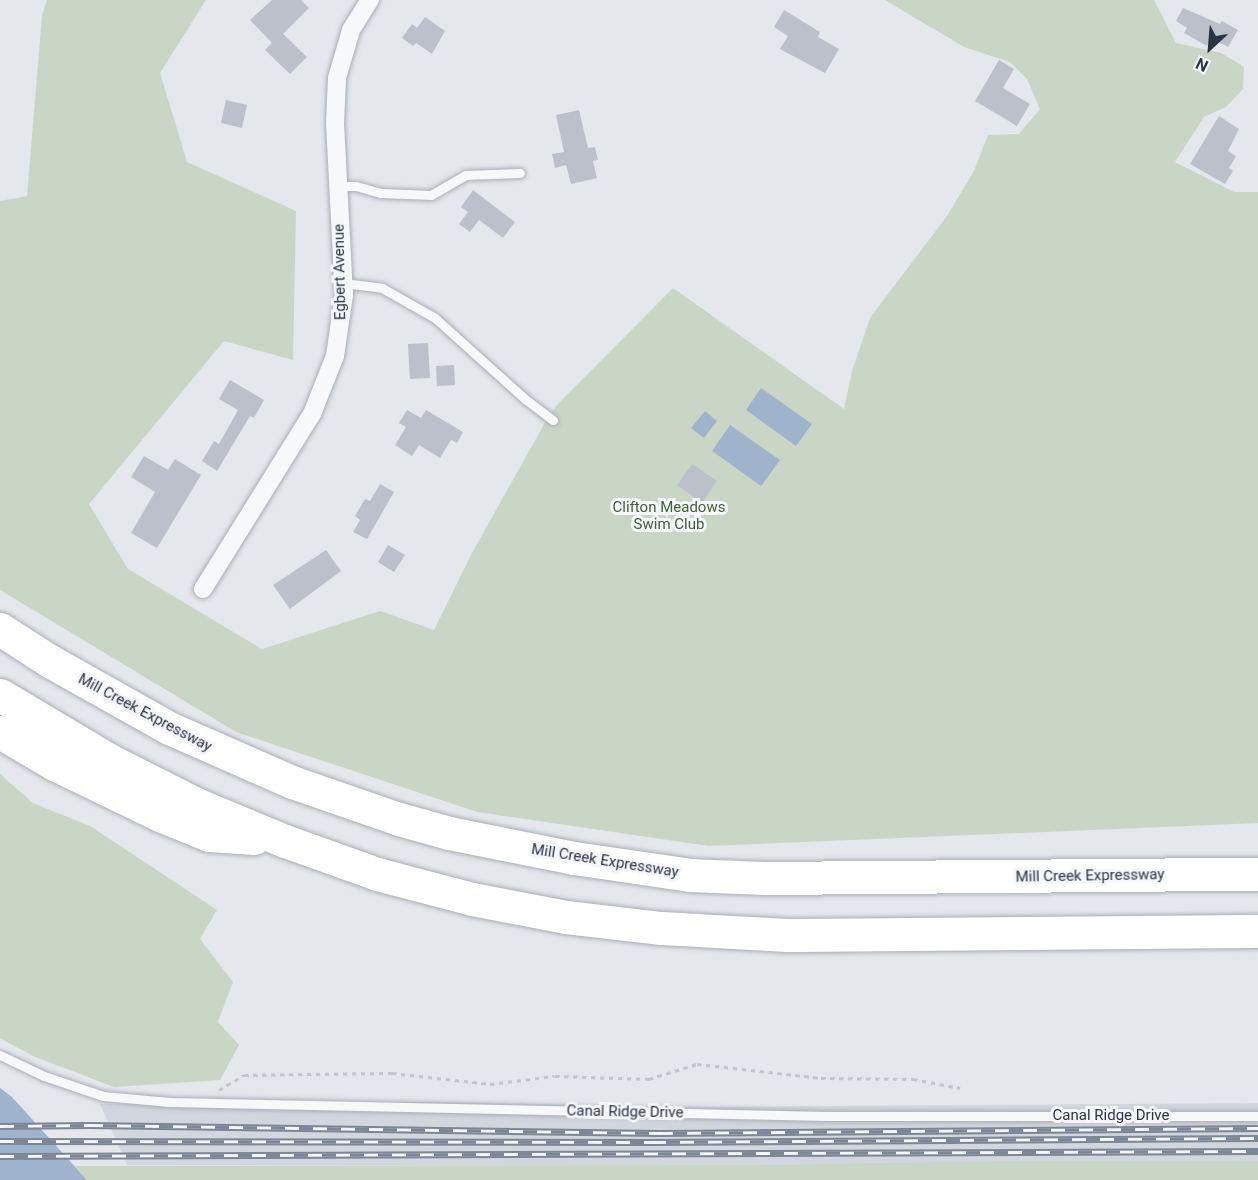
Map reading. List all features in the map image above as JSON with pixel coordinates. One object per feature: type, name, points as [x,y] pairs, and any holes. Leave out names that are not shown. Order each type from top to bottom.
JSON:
[{"type":"highway","name":"Mill Creek Expressway","points":[[0,629],[48,660],[169,728],[292,782],[439,830],[574,858],[680,874],[777,878],[1258,874]]},
{"type":"highway","points":[[0,695],[109,760],[196,804],[285,841],[377,874],[472,899],[566,917],[661,928],[788,935],[1258,931]]},
{"type":"highway","points":[[0,732],[101,787],[208,835],[285,841]]},
{"type":"street","name":"Egbert Avenue","points":[[204,589],[312,414],[326,386],[341,326],[343,283],[334,105],[337,78],[351,30],[370,0]]},
{"type":"lane","points":[[338,186],[356,186],[381,193],[431,195],[465,175],[520,172]]},
{"type":"lane","points":[[343,283],[382,288],[435,318],[525,399],[553,420]]},
{"type":"lane","name":"Canal Ridge Drive","points":[[0,1055],[44,1076],[103,1096],[204,1103],[828,1116],[1258,1116]]},
{"type":"path","points":[[204,1103],[224,1086],[244,1075],[392,1073],[490,1084],[555,1076],[649,1078],[697,1064],[821,1078],[913,1079],[960,1088]]},
{"type":"shaded area","points":[[443,1102],[675,1107],[1258,1103],[1258,1161],[765,1165],[127,1165],[100,1104]]},
{"type":"green space","name":"Clifton Meadows Swim Club","points":[[47,0],[206,0],[160,73],[187,162],[296,211],[293,360],[224,341],[89,504],[128,569],[262,649],[380,611],[434,630],[472,553],[547,419],[557,405],[673,288],[844,409],[852,371],[870,318],[947,216],[974,171],[988,135],[1019,134],[1040,109],[1027,79],[1010,62],[964,47],[885,0],[1154,0],[1176,43],[1221,53],[1244,67],[1243,89],[1226,107],[1204,117],[1175,162],[1234,192],[1258,192],[1258,823],[709,846],[477,812],[236,732],[0,590],[0,201],[27,196],[42,16]]},
{"type":"green space","points":[[0,774],[33,803],[90,826],[217,910],[200,939],[233,982],[218,1022],[239,1045],[220,1080],[114,1087],[33,1056],[0,1038]]},
{"type":"green space","points":[[1014,1161],[1258,1161],[1258,1180],[87,1180],[75,1166],[765,1165]]},
{"type":"water","points":[[761,388],[812,424],[796,446],[746,410]]},
{"type":"water","points":[[705,411],[717,421],[704,438],[691,428]]},
{"type":"water","points":[[730,425],[780,460],[761,486],[712,451]]},
{"type":"water","points":[[0,1088],[12,1097],[87,1180],[0,1180]]},
{"type":"building","points":[[272,0],[301,0],[309,8],[283,34],[307,57],[290,74],[265,50],[272,43],[250,20]]},
{"type":"building","points":[[1183,8],[1220,24],[1222,21],[1238,30],[1228,47],[1211,38],[1207,46],[1184,33],[1187,28],[1176,21]]},
{"type":"building","points":[[784,10],[820,32],[818,37],[839,49],[825,73],[780,49],[788,36],[774,27]]},
{"type":"building","points":[[425,17],[445,31],[432,54],[416,43],[413,46],[402,38],[412,24],[417,28]]},
{"type":"building","points":[[999,60],[1014,69],[1003,88],[1030,104],[1017,126],[975,101]]},
{"type":"building","points":[[226,100],[247,105],[242,128],[221,123]]},
{"type":"building","points":[[579,110],[588,148],[595,147],[598,160],[593,161],[597,178],[571,184],[566,165],[555,168],[552,154],[564,152],[556,115]]},
{"type":"building","points":[[1219,116],[1239,129],[1228,151],[1236,156],[1229,168],[1233,171],[1225,184],[1190,164]]},
{"type":"building","points":[[473,190],[515,222],[503,238],[479,220],[470,232],[459,224],[468,212],[461,207]]},
{"type":"building","points":[[428,343],[430,378],[410,379],[408,344]]},
{"type":"building","points":[[454,365],[455,385],[437,386],[436,366]]},
{"type":"building","points":[[230,380],[264,400],[254,418],[250,416],[217,471],[202,461],[214,441],[219,444],[238,410],[219,399]]},
{"type":"building","points":[[407,410],[421,418],[426,410],[463,432],[457,443],[451,440],[440,458],[419,445],[412,456],[395,445],[406,427],[399,423]]},
{"type":"building","points":[[144,456],[168,470],[175,459],[201,475],[157,548],[131,533],[155,492],[131,477]]},
{"type":"building","points":[[692,464],[717,481],[702,503],[677,485]]},
{"type":"building","points":[[380,484],[394,492],[367,539],[353,532],[360,520],[355,516],[365,499],[370,501]]},
{"type":"building","points":[[388,545],[405,555],[394,572],[378,562]]},
{"type":"building","points":[[326,550],[341,571],[290,609],[273,585]]},
{"type":"railway","points":[[0,1126],[89,1125],[659,1133],[1258,1128]]},
{"type":"railway","points":[[0,1141],[652,1142],[1258,1138]]},
{"type":"railway","points":[[0,1156],[1258,1151]]}]
